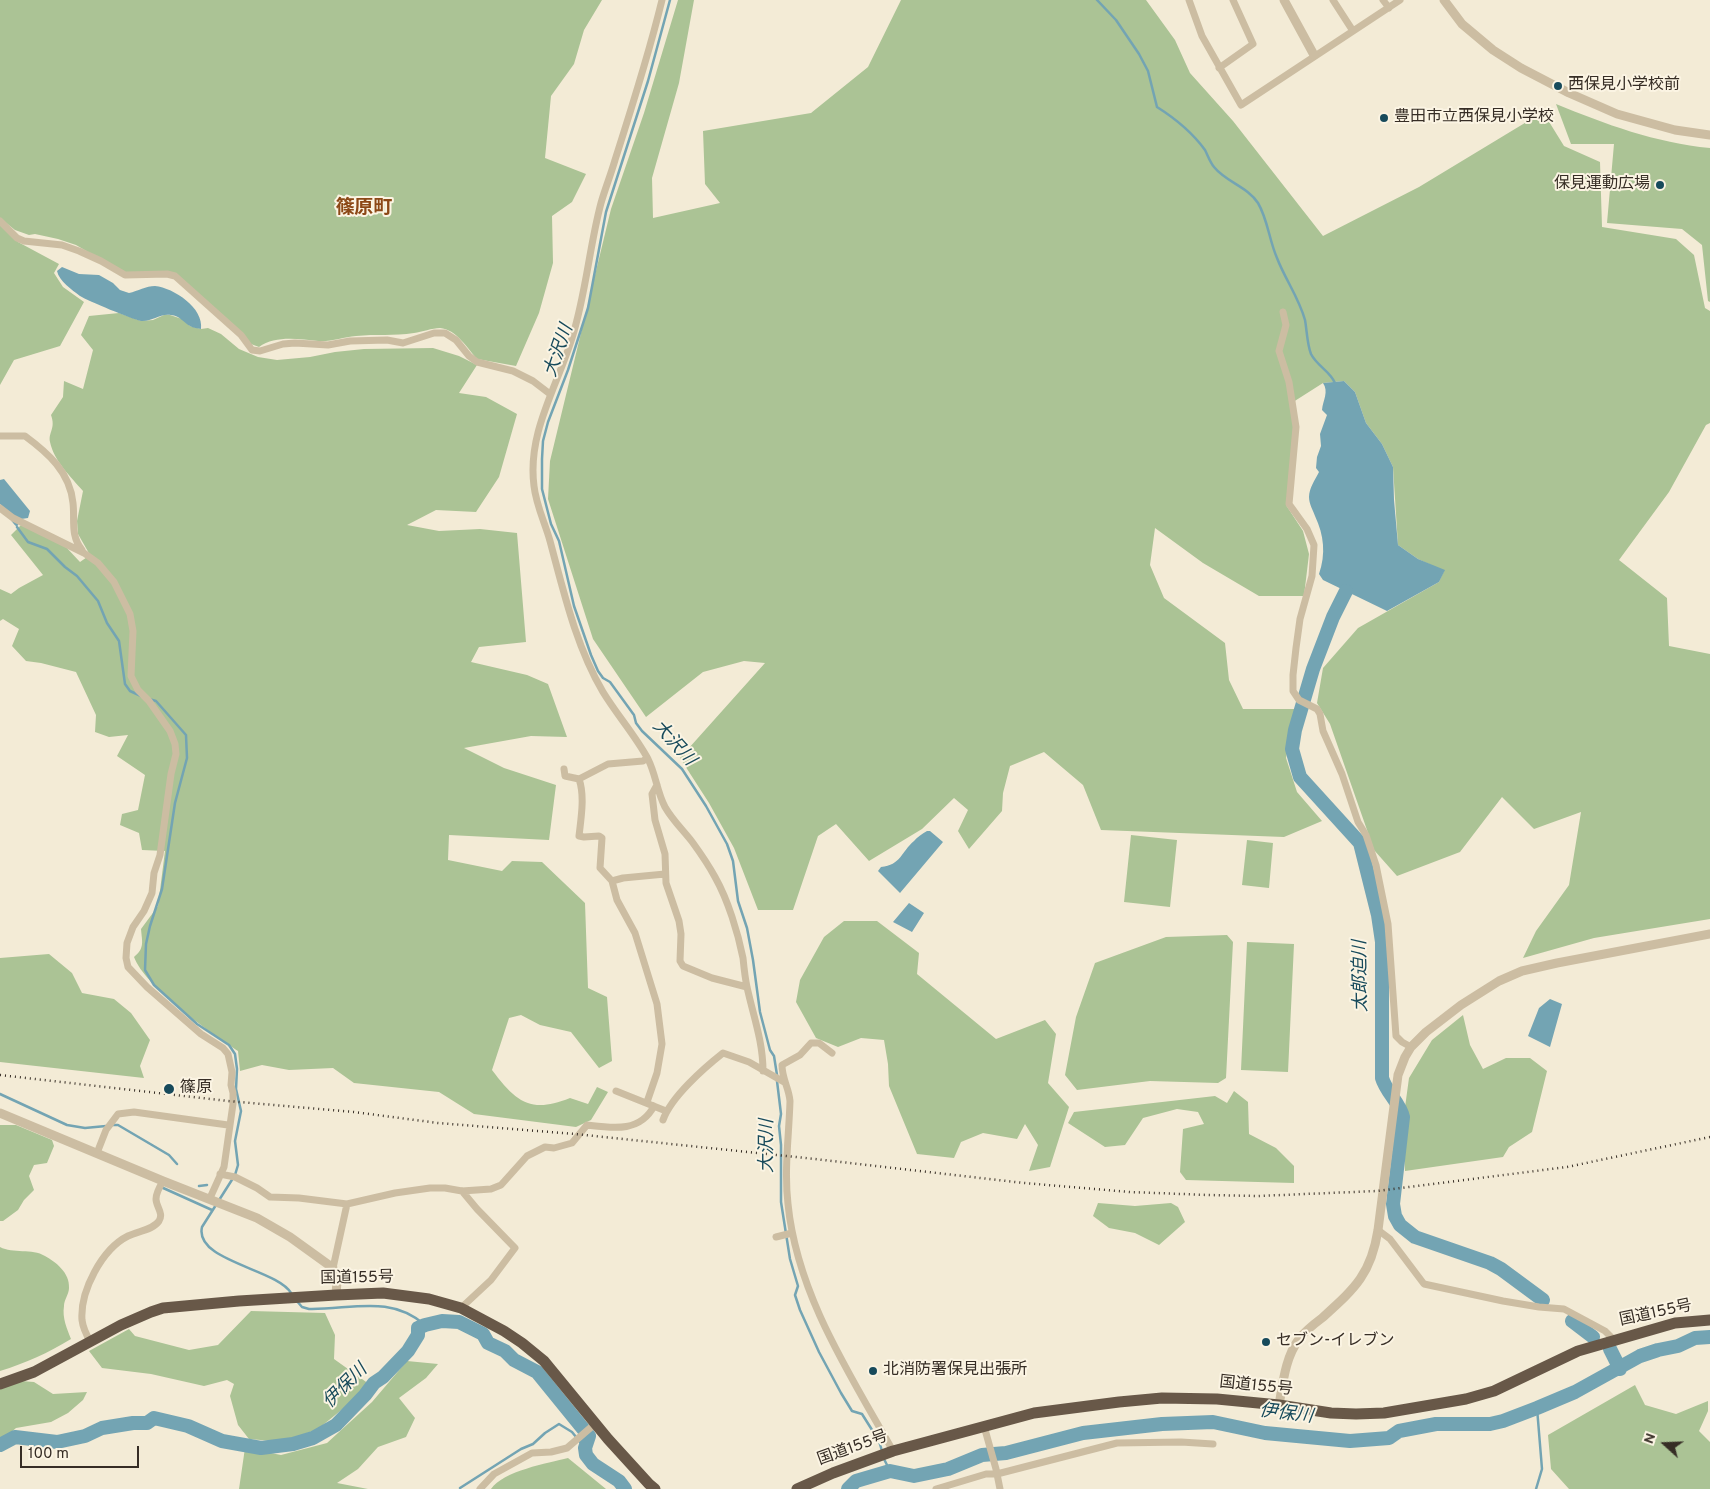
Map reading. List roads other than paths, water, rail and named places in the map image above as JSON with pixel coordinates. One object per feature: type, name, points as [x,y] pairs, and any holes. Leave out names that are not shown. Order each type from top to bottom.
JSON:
[{"type":"highway","name":"国道155号","points":[[0,1384],[34,1372],[90,1341],[145,1314],[176,1306],[383,1293],[430,1299],[461,1308],[522,1343],[544,1362],[593,1426],[656,1489]]},
{"type":"highway","name":"国道155号","points":[[797,1489],[871,1458],[984,1426],[1034,1414],[1119,1402],[1162,1398],[1217,1399],[1279,1405],[1331,1413],[1384,1413],[1466,1399],[1494,1391],[1578,1351],[1675,1323],[1710,1320]]},
{"type":"street","points":[[662,0],[602,202],[572,338],[538,430],[534,453],[533,485],[584,653],[605,694],[648,758],[660,798],[673,820],[694,844],[716,879],[738,936],[747,986],[760,1034],[767,1073]]},
{"type":"street","points":[[1189,0],[1202,36],[1241,105],[1400,0]]},
{"type":"street","points":[[1219,68],[1253,44],[1233,0]]},
{"type":"street","points":[[1284,0],[1314,56]]},
{"type":"street","points":[[1333,0],[1353,31]]},
{"type":"street","points":[[1384,0],[1389,8]]},
{"type":"street","points":[[1444,0],[1462,24],[1493,50],[1521,68],[1569,94],[1617,114],[1675,130],[1710,135]]},
{"type":"street","points":[[0,221],[17,238],[24,241],[62,245],[101,261],[125,275],[167,274],[175,276],[241,335],[252,350],[260,351],[289,343],[328,346],[350,341],[387,340],[403,342],[434,333],[445,334],[456,340],[469,356],[477,362],[512,370],[533,381],[550,394]]},
{"type":"street","points":[[1283,312],[1286,325],[1279,351],[1289,382],[1296,427],[1289,504],[1307,529],[1314,545],[1312,576],[1300,619],[1293,675],[1293,691],[1299,700],[1317,709],[1320,714],[1323,731],[1342,774],[1358,823],[1366,835],[1376,865],[1388,924],[1396,1036],[1411,1047]]},
{"type":"street","points":[[0,436],[25,436],[55,461],[69,485],[73,502],[74,536],[84,553]]},
{"type":"street","points":[[0,508],[13,518],[84,553],[109,574],[130,614],[134,632],[131,676],[138,690],[149,701],[166,725],[175,744],[176,754],[171,774],[160,855],[154,873],[152,893],[144,911],[133,927],[127,943],[126,958],[128,967],[147,987],[201,1034],[223,1048],[228,1054],[232,1072],[231,1085],[233,1093],[224,1166],[210,1198]]},
{"type":"street","points":[[564,769],[565,776],[579,778],[608,764],[643,761],[648,758]]},
{"type":"street","points":[[654,773],[657,786],[652,794],[655,820],[665,854],[665,874],[670,898],[679,921],[681,934],[680,961],[683,966],[712,978],[747,986]]},
{"type":"street","points":[[220,1174],[235,1176],[270,1197],[299,1198],[347,1204],[395,1193],[430,1188],[462,1191],[491,1189],[501,1185],[527,1156],[545,1147],[554,1148],[572,1143],[587,1125],[620,1129],[640,1121],[651,1111],[650,1104],[662,1044],[657,1004],[635,933],[617,900],[612,881],[600,868],[602,838],[599,836],[579,836],[582,817],[579,778]]},
{"type":"street","points":[[612,881],[623,878],[665,874]]},
{"type":"street","points":[[1279,1405],[1289,1358],[1299,1339],[1352,1290],[1363,1276],[1376,1248],[1398,1075],[1411,1047],[1426,1032],[1461,1005],[1491,986],[1522,971],[1710,934]]},
{"type":"street","points":[[784,1082],[782,1065],[800,1055],[811,1043],[819,1043],[832,1053]]},
{"type":"street","points":[[662,1120],[666,1111],[704,1068],[723,1053],[749,1062],[784,1082],[789,1089],[786,1180],[791,1234],[812,1296],[828,1335],[893,1451]]},
{"type":"street","points":[[616,1091],[666,1111]]},
{"type":"street","points":[[0,1113],[163,1181],[210,1198],[266,1223],[311,1250],[333,1268]]},
{"type":"street","points":[[97,1153],[106,1130],[118,1114],[143,1113],[228,1125]]},
{"type":"street","points":[[90,1341],[84,1329],[82,1315],[90,1281],[101,1262],[122,1240],[150,1228],[158,1222],[161,1214],[156,1197],[163,1181]]},
{"type":"street","points":[[461,1308],[491,1280],[515,1248],[462,1191]]},
{"type":"street","points":[[336,1295],[336,1281],[333,1268],[347,1204]]},
{"type":"street","points":[[1378,1230],[1390,1239],[1424,1284],[1503,1301],[1564,1309],[1605,1331],[1614,1340]]},
{"type":"street","points":[[776,1237],[791,1234]]},
{"type":"street","points":[[480,1489],[494,1474],[532,1453],[551,1452],[566,1448],[593,1426]]},
{"type":"street","points":[[984,1426],[1000,1489]]},
{"type":"street","points":[[936,1489],[986,1474],[1117,1443],[1181,1442],[1213,1444]]},
{"type":"water","points":[[62,267],[79,274],[99,275],[113,283],[120,290],[129,293],[155,286],[171,291],[186,300],[193,307],[201,321],[201,329],[191,327],[179,318],[171,315],[163,315],[141,321],[92,302],[80,296],[63,282],[57,271]]},
{"type":"water","points":[[1344,381],[1355,392],[1366,423],[1382,444],[1393,467],[1398,545],[1418,559],[1445,570],[1439,582],[1387,611],[1323,580],[1319,574],[1323,559],[1322,537],[1310,505],[1309,494],[1319,472],[1316,468],[1321,446],[1320,434],[1327,415],[1322,410],[1326,393],[1323,383]]},
{"type":"water","points":[[4,479],[30,511],[28,518],[21,519],[17,527],[0,504],[0,480]]},
{"type":"water","points":[[930,831],[943,842],[900,893],[878,871],[881,867],[888,866],[897,861],[917,838]]},
{"type":"water","points":[[909,903],[924,913],[912,932],[893,922]]},
{"type":"water","points":[[1550,999],[1562,1004],[1550,1047],[1528,1036],[1539,1008]]},
{"type":"waterway","name":"大沢川","points":[[670,0],[648,81],[606,212],[588,308],[543,441],[542,489],[551,524],[559,541],[574,606],[598,671],[603,678],[610,682],[634,715],[636,723],[642,731],[682,769],[706,806],[727,844],[733,861],[738,901],[747,928],[760,1012],[770,1050],[774,1056],[777,1075]]},
{"type":"waterway","points":[[1097,0],[1116,20],[1139,54],[1148,71],[1157,107],[1195,137],[1214,167],[1254,197],[1258,203],[1277,258],[1296,296],[1305,320],[1311,354],[1335,383]]},
{"type":"waterway","points":[[17,527],[28,542],[47,549],[77,576],[98,601],[107,623],[119,641],[125,684],[130,691],[141,696]]},
{"type":"waterway","name":"太郎迫川","points":[[1346,591],[1333,617],[1313,669],[1295,730],[1292,749],[1300,777],[1360,843],[1378,915],[1382,942],[1382,1078],[1403,1117],[1393,1204],[1395,1216],[1400,1225],[1415,1237],[1490,1263],[1543,1300]]},
{"type":"waterway","points":[[149,699],[156,701],[186,735],[187,758],[175,803],[162,889],[146,944],[145,970],[154,985],[197,1024],[229,1045],[235,1054],[237,1069],[236,1089],[241,1111],[235,1141],[238,1165],[235,1175],[202,1227],[203,1239],[211,1248],[223,1256],[270,1277],[283,1285],[291,1293]]},
{"type":"waterway","name":"大沢川","points":[[777,1081],[781,1114],[779,1126],[781,1202],[790,1259],[798,1286],[795,1295],[819,1352],[841,1393],[852,1411],[862,1414],[879,1441],[882,1451]]},
{"type":"waterway","points":[[0,1094],[67,1125],[85,1128],[106,1126]]},
{"type":"waterway","points":[[112,1125],[118,1125],[169,1155],[177,1164]]},
{"type":"waterway","points":[[199,1186],[207,1185]]},
{"type":"waterway","points":[[161,1187],[212,1210]]},
{"type":"waterway","points":[[296,1300],[302,1307],[309,1309],[354,1306],[384,1307],[412,1315],[425,1325]]},
{"type":"waterway","name":"伊保川","points":[[0,1445],[15,1437],[57,1442],[85,1436],[102,1428],[133,1423],[147,1423],[154,1418],[188,1426],[222,1441],[261,1448],[293,1444],[313,1438],[336,1425],[374,1383],[383,1377],[408,1351],[418,1335],[418,1328],[442,1321],[459,1322],[483,1334],[488,1343],[505,1351],[514,1360],[537,1372],[589,1436],[585,1448],[586,1455],[593,1464],[619,1481],[625,1489]]},
{"type":"waterway","name":"太郎迫川","points":[[1572,1321],[1593,1337]]},
{"type":"waterway","name":"伊保川","points":[[848,1489],[856,1481],[890,1471],[914,1476],[948,1469],[982,1455],[1006,1453],[1083,1433],[1162,1424],[1213,1422],[1265,1433],[1350,1441],[1389,1438],[1399,1431],[1436,1424],[1490,1424],[1503,1421],[1575,1392],[1640,1356],[1678,1346],[1695,1338],[1710,1337]]},
{"type":"waterway","name":"太郎迫川","points":[[1610,1349],[1620,1369]]},
{"type":"waterway","points":[[1536,1489],[1542,1469],[1537,1408]]},
{"type":"waterway","points":[[460,1488],[521,1449],[533,1444],[559,1424],[572,1432],[585,1448]]},
{"type":"waterway","name":"大沢川","points":[[884,1459],[890,1471]]},
{"type":"railway","points":[[0,1075],[228,1101],[354,1112],[438,1123],[575,1134],[815,1159],[1024,1183],[1130,1192],[1208,1195],[1258,1196],[1377,1191],[1567,1167],[1710,1137]]},
{"type":"place","name":"西保見小学校前","points":[[1558,86]]},
{"type":"place","name":"豊田市立西保見小学校","points":[[1384,118]]},
{"type":"place","name":"保見運動広場","points":[[1660,185]]},
{"type":"place","name":"篠原","points":[[169,1089]]},
{"type":"place","name":"セブン-イレブン","points":[[1266,1342]]},
{"type":"place","name":"北消防署保見出張所","points":[[873,1371]]},
{"type":"district","name":"篠原町","points":[[364,209]]}]
